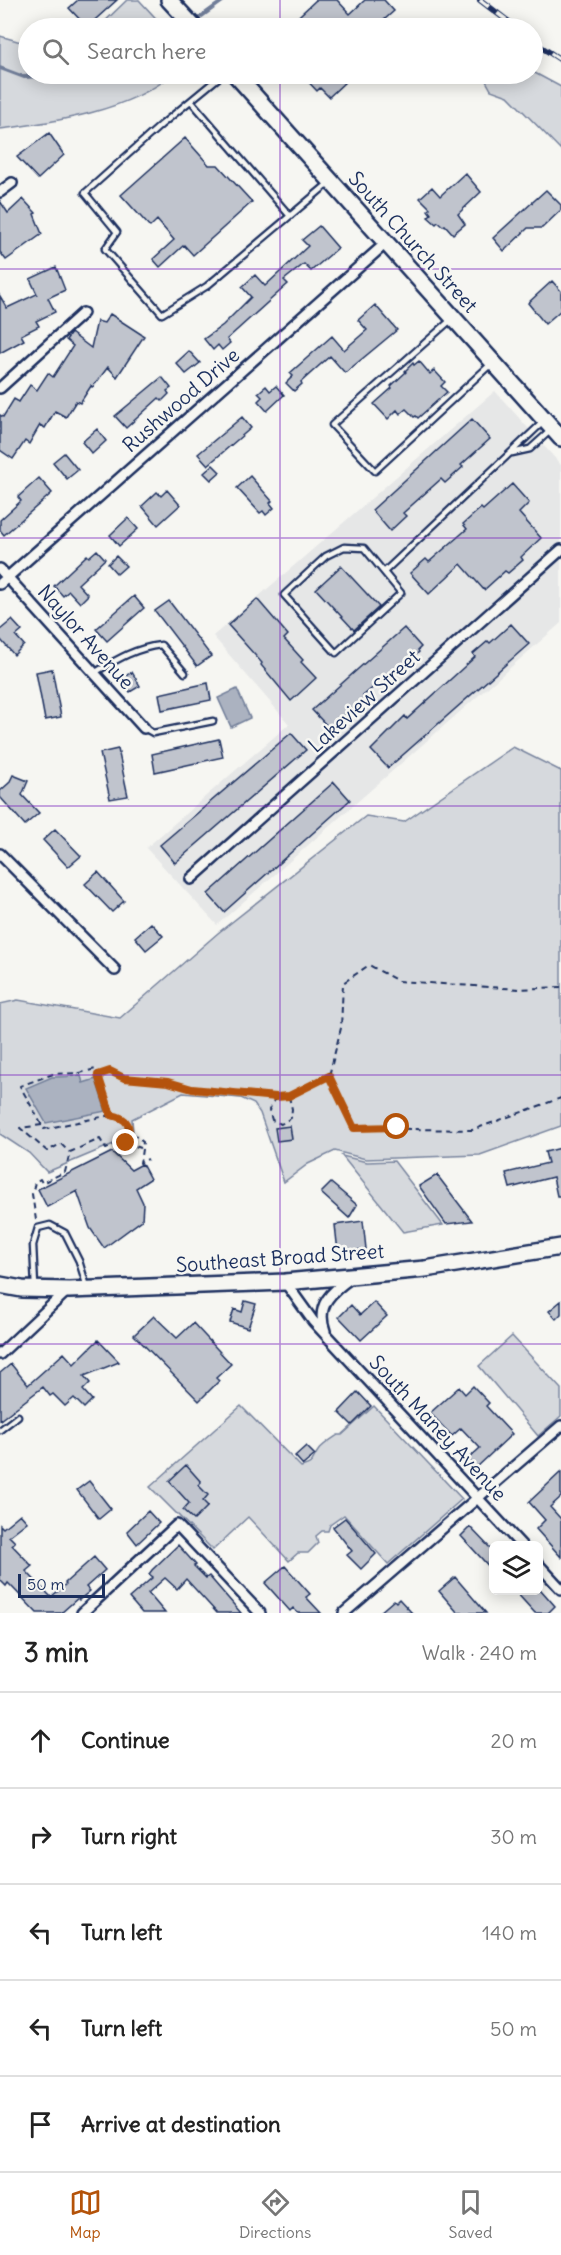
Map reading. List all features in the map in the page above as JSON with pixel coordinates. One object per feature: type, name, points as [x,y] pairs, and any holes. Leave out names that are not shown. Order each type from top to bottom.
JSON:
[{"type":"main road","points":[[169,0],[186,18]]},
{"type":"main road","name":"South Church Street","points":[[244,84],[553,429]]},
{"type":"main road","name":"Southeast Broad Street","points":[[0,1285],[69,1290],[285,1282],[425,1269],[561,1247]]},
{"type":"street","points":[[0,192],[12,183]]},
{"type":"street","name":"Rushwood Drive","points":[[4,580],[386,243]]},
{"type":"street","points":[[0,388],[83,313]]},
{"type":"street","name":"Lakeview Street","points":[[191,879],[561,550]]},
{"type":"street","name":"Naylor Avenue","points":[[0,569],[4,580],[144,728]]},
{"type":"street","points":[[0,854],[115,970]]},
{"type":"street","points":[[327,1336],[321,1320],[322,1310],[333,1292],[352,1276]]},
{"type":"street","name":"South Maney Avenue","points":[[285,1282],[313,1321],[518,1541]]},
{"type":"street","points":[[0,1354],[69,1290]]},
{"type":"street","points":[[344,1613],[561,1426]]},
{"type":"street","points":[[82,1613],[177,1525],[260,1613]]},
{"type":"street","points":[[543,1569],[561,1588]]},
{"type":"lane","points":[[212,84],[161,125],[85,193],[117,232],[105,249],[162,314],[207,286],[331,182]]},
{"type":"lane","points":[[191,101],[290,216]]},
{"type":"lane","points":[[453,318],[332,425],[375,471],[493,362]]},
{"type":"lane","points":[[384,572],[509,454],[553,429]]},
{"type":"lane","points":[[509,454],[530,449],[553,429]]},
{"type":"lane","points":[[344,547],[364,548],[384,572],[401,593],[336,653],[284,595],[326,556],[344,547]]},
{"type":"lane","points":[[94,673],[124,655],[144,647],[161,645],[185,674]]},
{"type":"lane","points":[[144,728],[153,733],[213,721]]},
{"type":"lane","points":[[35,1289],[33,1245],[38,1228],[50,1225],[65,1233],[79,1261],[88,1289]]},
{"type":"lane","points":[[0,1430],[18,1416]]},
{"type":"path","points":[[561,987],[519,989],[398,981],[369,965],[343,983],[341,1028],[329,1076],[354,1128],[472,1130],[561,1098]]},
{"type":"path","points":[[111,1115],[96,1069],[80,1073],[53,1074],[20,1086],[44,1129],[111,1115],[127,1120],[130,1132],[126,1143]]},
{"type":"path","points":[[98,1075],[110,1071],[124,1078],[168,1082],[192,1089],[276,1097],[289,1096],[329,1076]]},
{"type":"path","points":[[276,1097],[269,1110],[272,1120],[281,1124],[291,1118],[292,1109],[289,1096]]},
{"type":"path","points":[[42,1125],[20,1128],[47,1151],[61,1144],[70,1152]]},
{"type":"path","points":[[130,1132],[143,1142],[140,1163],[148,1159]]},
{"type":"path","points":[[70,1152],[100,1138],[106,1149],[119,1143],[141,1148]]},
{"type":"path","points":[[38,1228],[32,1186],[40,1179],[42,1183],[65,1172],[70,1152]]},
{"type":"shaded area","points":[[127,0],[139,0],[156,18],[108,18]]},
{"type":"shaded area","points":[[0,36],[18,41],[18,84],[159,84],[114,106],[91,113],[0,129]]},
{"type":"shaded area","points":[[543,77],[561,87],[561,150],[508,96],[491,90],[488,84],[543,84]]},
{"type":"shaded area","points":[[495,391],[561,465],[561,623],[217,925],[146,848],[289,724],[213,636]]},
{"type":"shaded area","points":[[237,689],[250,718],[231,727],[218,698]]},
{"type":"shaded area","points":[[513,747],[561,771],[561,1126],[480,1155],[366,1159],[335,1151],[308,1164],[284,1182],[260,1113],[254,1104],[241,1098],[183,1093],[132,1119],[133,1133],[116,1143],[47,1172],[29,1153],[0,1134],[0,1004],[18,1000],[120,1018],[218,933],[366,816],[404,822]]},
{"type":"shaded area","points":[[81,1076],[83,1083],[96,1079],[106,1111],[46,1123],[26,1088],[52,1077]]},
{"type":"shaded area","points":[[342,1156],[367,1162],[394,1161],[443,1225],[403,1232]]},
{"type":"shaded area","points":[[512,1336],[561,1389],[561,1416],[538,1436],[479,1366]]},
{"type":"shaded area","points":[[241,1406],[301,1467],[311,1463],[322,1447],[338,1435],[342,1435],[374,1406],[462,1499],[388,1564],[344,1515],[330,1525],[328,1531],[322,1531],[316,1536],[318,1543],[308,1553],[298,1553],[289,1561],[248,1517],[213,1550],[150,1487]]},
{"type":"building","points":[[78,0],[117,0],[97,18],[78,18],[69,8]]},
{"type":"building","points":[[316,0],[337,0],[350,14],[365,0],[384,0],[394,11],[386,18],[297,18]]},
{"type":"building","points":[[310,84],[343,84],[329,97],[320,88],[317,91]]},
{"type":"building","points":[[49,133],[64,155],[38,179],[17,157]]},
{"type":"building","points":[[185,138],[209,165],[218,165],[252,202],[193,255],[184,245],[160,267],[153,259],[174,240],[157,220],[150,227],[121,195]]},
{"type":"building","points":[[465,173],[481,192],[458,214],[465,224],[453,234],[445,225],[438,222],[436,224],[428,217],[431,214],[428,210],[430,208],[420,198],[432,187],[440,196]]},
{"type":"building","points":[[546,190],[561,205],[561,210],[542,228],[528,228],[504,251],[493,238]]},
{"type":"building","points":[[23,199],[36,213],[34,214],[42,234],[6,260],[0,252],[0,201],[8,213]]},
{"type":"building","points":[[319,226],[338,248],[311,271],[304,264],[284,280],[288,284],[227,339],[230,343],[222,350],[218,345],[213,350],[204,339],[223,325],[251,297],[242,287],[255,275],[265,286],[308,246],[302,240]]},
{"type":"building","points":[[56,267],[65,290],[48,298],[55,312],[36,321],[39,326],[21,335],[24,340],[0,353],[0,296],[7,308],[37,294],[30,279]]},
{"type":"building","points":[[552,281],[561,291],[561,310],[545,324],[528,303]]},
{"type":"building","points":[[375,305],[397,330],[345,373],[330,356],[294,391],[286,383],[293,376],[290,373],[332,336],[344,350],[367,330],[358,320]]},
{"type":"building","points":[[110,314],[144,336],[117,377],[108,367],[80,403],[76,401],[66,417],[55,411],[45,428],[40,425],[29,444],[25,441],[13,459],[0,450],[0,415],[3,417],[14,399],[19,402],[30,385],[37,390],[48,373],[53,377],[73,346],[66,340],[71,333],[91,348],[97,321],[104,323]]},
{"type":"building","points":[[189,351],[200,363],[186,374],[176,363]]},
{"type":"building","points":[[419,361],[430,374],[434,370],[445,382],[441,386],[447,392],[418,418],[406,409],[400,414],[397,410],[388,419],[374,404],[392,388],[391,386],[413,363],[414,365]]},
{"type":"building","points":[[162,377],[171,388],[167,391],[169,394],[162,401],[159,398],[126,428],[115,416]]},
{"type":"building","points":[[266,386],[270,391],[276,386],[284,395],[267,411],[258,401],[262,397],[258,393]]},
{"type":"building","points":[[242,417],[251,428],[208,465],[198,454]]},
{"type":"building","points":[[472,419],[490,439],[445,483],[441,479],[403,513],[406,516],[390,531],[372,510]]},
{"type":"building","points":[[97,429],[106,441],[92,454],[82,442]]},
{"type":"building","points":[[64,453],[78,470],[67,479],[53,462]]},
{"type":"building","points":[[213,465],[220,472],[211,480],[204,473]]},
{"type":"building","points":[[250,476],[272,501],[270,503],[274,508],[266,515],[263,511],[260,513],[237,488]]},
{"type":"building","points":[[39,478],[52,493],[4,535],[0,530],[0,520],[21,501],[18,497]]},
{"type":"building","points":[[512,484],[529,503],[519,513],[541,538],[521,557],[523,560],[508,573],[505,571],[484,590],[461,564],[429,594],[410,573],[426,559],[429,562],[467,529],[463,524],[481,508],[483,510]]},
{"type":"building","points":[[167,490],[180,505],[158,525],[142,506],[157,492],[161,496]]},
{"type":"building","points":[[128,518],[138,529],[119,546],[110,535]]},
{"type":"building","points":[[97,550],[105,559],[78,584],[88,595],[80,603],[69,591],[63,596],[54,586],[87,555],[89,557]]},
{"type":"building","points":[[116,556],[126,566],[117,574],[108,564]]},
{"type":"building","points":[[341,566],[379,607],[354,630],[316,589]]},
{"type":"building","points":[[134,596],[144,608],[107,641],[96,629]]},
{"type":"building","points":[[257,599],[288,635],[284,639],[316,678],[291,701],[261,665],[262,663],[228,625]]},
{"type":"building","points":[[169,601],[211,656],[197,666],[155,611]]},
{"type":"building","points":[[12,620],[22,631],[16,636],[24,645],[14,655],[0,639],[0,630]]},
{"type":"building","points":[[511,624],[529,644],[388,768],[371,750],[405,716],[407,719],[475,657],[473,654],[488,641],[490,643]]},
{"type":"building","points":[[404,628],[421,647],[419,652],[396,672],[394,670],[389,674],[363,696],[366,698],[329,728],[312,710]]},
{"type":"building","points":[[52,669],[61,717],[45,720],[36,672]]},
{"type":"building","points":[[132,672],[140,686],[130,692],[122,678]]},
{"type":"building","points":[[208,683],[211,700],[162,710],[159,694]]},
{"type":"building","points":[[291,733],[306,750],[175,863],[160,845]]},
{"type":"building","points":[[219,739],[223,757],[155,772],[152,754]]},
{"type":"building","points":[[118,749],[128,796],[110,799],[100,753]]},
{"type":"building","points":[[13,775],[28,781],[22,795],[39,813],[25,825],[0,797],[0,791],[9,783]]},
{"type":"building","points":[[334,782],[350,800],[224,912],[208,894]]},
{"type":"building","points":[[55,829],[81,856],[68,867],[43,840]]},
{"type":"building","points":[[98,872],[124,901],[112,912],[85,884]]},
{"type":"building","points":[[151,923],[163,936],[146,950],[135,937]]},
{"type":"building","points":[[290,1126],[292,1139],[277,1141],[275,1128]]},
{"type":"building","points":[[561,1148],[561,1196],[557,1196],[553,1177],[510,1188],[506,1173],[548,1163],[545,1152]]},
{"type":"building","points":[[112,1152],[131,1170],[142,1164],[150,1179],[136,1188],[143,1203],[142,1220],[104,1248],[90,1228],[77,1191],[47,1207],[38,1189]]},
{"type":"building","points":[[437,1175],[472,1221],[446,1224],[419,1186]]},
{"type":"building","points":[[331,1183],[357,1205],[349,1218],[321,1193]]},
{"type":"building","points":[[363,1221],[366,1249],[338,1252],[335,1225]]},
{"type":"building","points":[[245,1301],[256,1304],[248,1328],[230,1322],[234,1309],[242,1312]]},
{"type":"building","points":[[561,1301],[561,1314],[556,1319],[549,1311]]},
{"type":"building","points":[[374,1302],[387,1316],[361,1340],[339,1317],[351,1305],[360,1315]]},
{"type":"building","points":[[154,1316],[177,1338],[193,1323],[231,1364],[216,1378],[219,1381],[199,1401],[134,1335]]},
{"type":"building","points":[[98,1340],[119,1362],[84,1376],[90,1383],[83,1390],[92,1400],[84,1408],[74,1398],[65,1406],[53,1394],[50,1396],[43,1387],[0,1420],[0,1373],[11,1364],[28,1385],[64,1353],[74,1364]]},
{"type":"building","points":[[473,1386],[489,1403],[486,1406],[512,1434],[476,1468],[468,1459],[480,1448],[461,1428],[452,1436],[430,1413],[459,1387],[465,1394]]},
{"type":"building","points":[[358,1392],[371,1406],[352,1425],[339,1412]]},
{"type":"building","points":[[306,1446],[315,1455],[303,1465],[295,1456]]},
{"type":"building","points":[[186,1465],[201,1482],[198,1485],[208,1495],[203,1501],[208,1506],[194,1520],[183,1510],[189,1503],[169,1481]]},
{"type":"building","points":[[561,1472],[561,1497],[550,1507],[561,1519],[561,1557],[536,1529],[545,1520],[529,1502]]},
{"type":"building","points":[[89,1481],[111,1509],[99,1519],[77,1490]]},
{"type":"building","points":[[148,1511],[159,1523],[137,1544],[127,1531]]},
{"type":"building","points":[[20,1514],[27,1522],[9,1536],[15,1542],[12,1545],[32,1566],[26,1571],[51,1597],[94,1557],[105,1570],[86,1587],[90,1591],[61,1613],[37,1613],[8,1583],[6,1586],[0,1580],[0,1525],[3,1528]]},
{"type":"building","points":[[345,1518],[376,1554],[361,1569],[347,1555],[352,1551],[333,1527]]},
{"type":"building","points":[[470,1527],[489,1547],[489,1567],[461,1536]]},
{"type":"building","points":[[178,1545],[196,1565],[194,1566],[206,1578],[209,1576],[241,1613],[217,1613],[186,1579],[177,1589],[165,1578],[148,1593],[165,1613],[142,1613],[129,1598],[153,1577],[149,1574],[152,1570]]},
{"type":"building","points":[[285,1566],[310,1594],[306,1597],[321,1613],[298,1613],[293,1608],[290,1611],[265,1583]]},
{"type":"building","points":[[455,1577],[486,1613],[458,1613],[439,1591]]},
{"type":"building","points":[[543,1592],[555,1606],[548,1613],[535,1613],[519,1595],[543,1595]]},
{"type":"building","points":[[399,1599],[412,1613],[379,1613],[394,1600],[396,1602]]},
{"type":"waterway","points":[[199,18],[224,0]]},
{"type":"waterway","points":[[0,68],[18,75]]},
{"type":"railway","points":[[480,0],[504,18]]},
{"type":"railway","points":[[543,48],[561,60]]},
{"type":"route","points":[[126,1143],[130,1132],[129,1124],[123,1118],[111,1115],[98,1075],[110,1071],[124,1078],[168,1082],[192,1089],[276,1097],[289,1096],[329,1076],[354,1128],[397,1127]]}]
